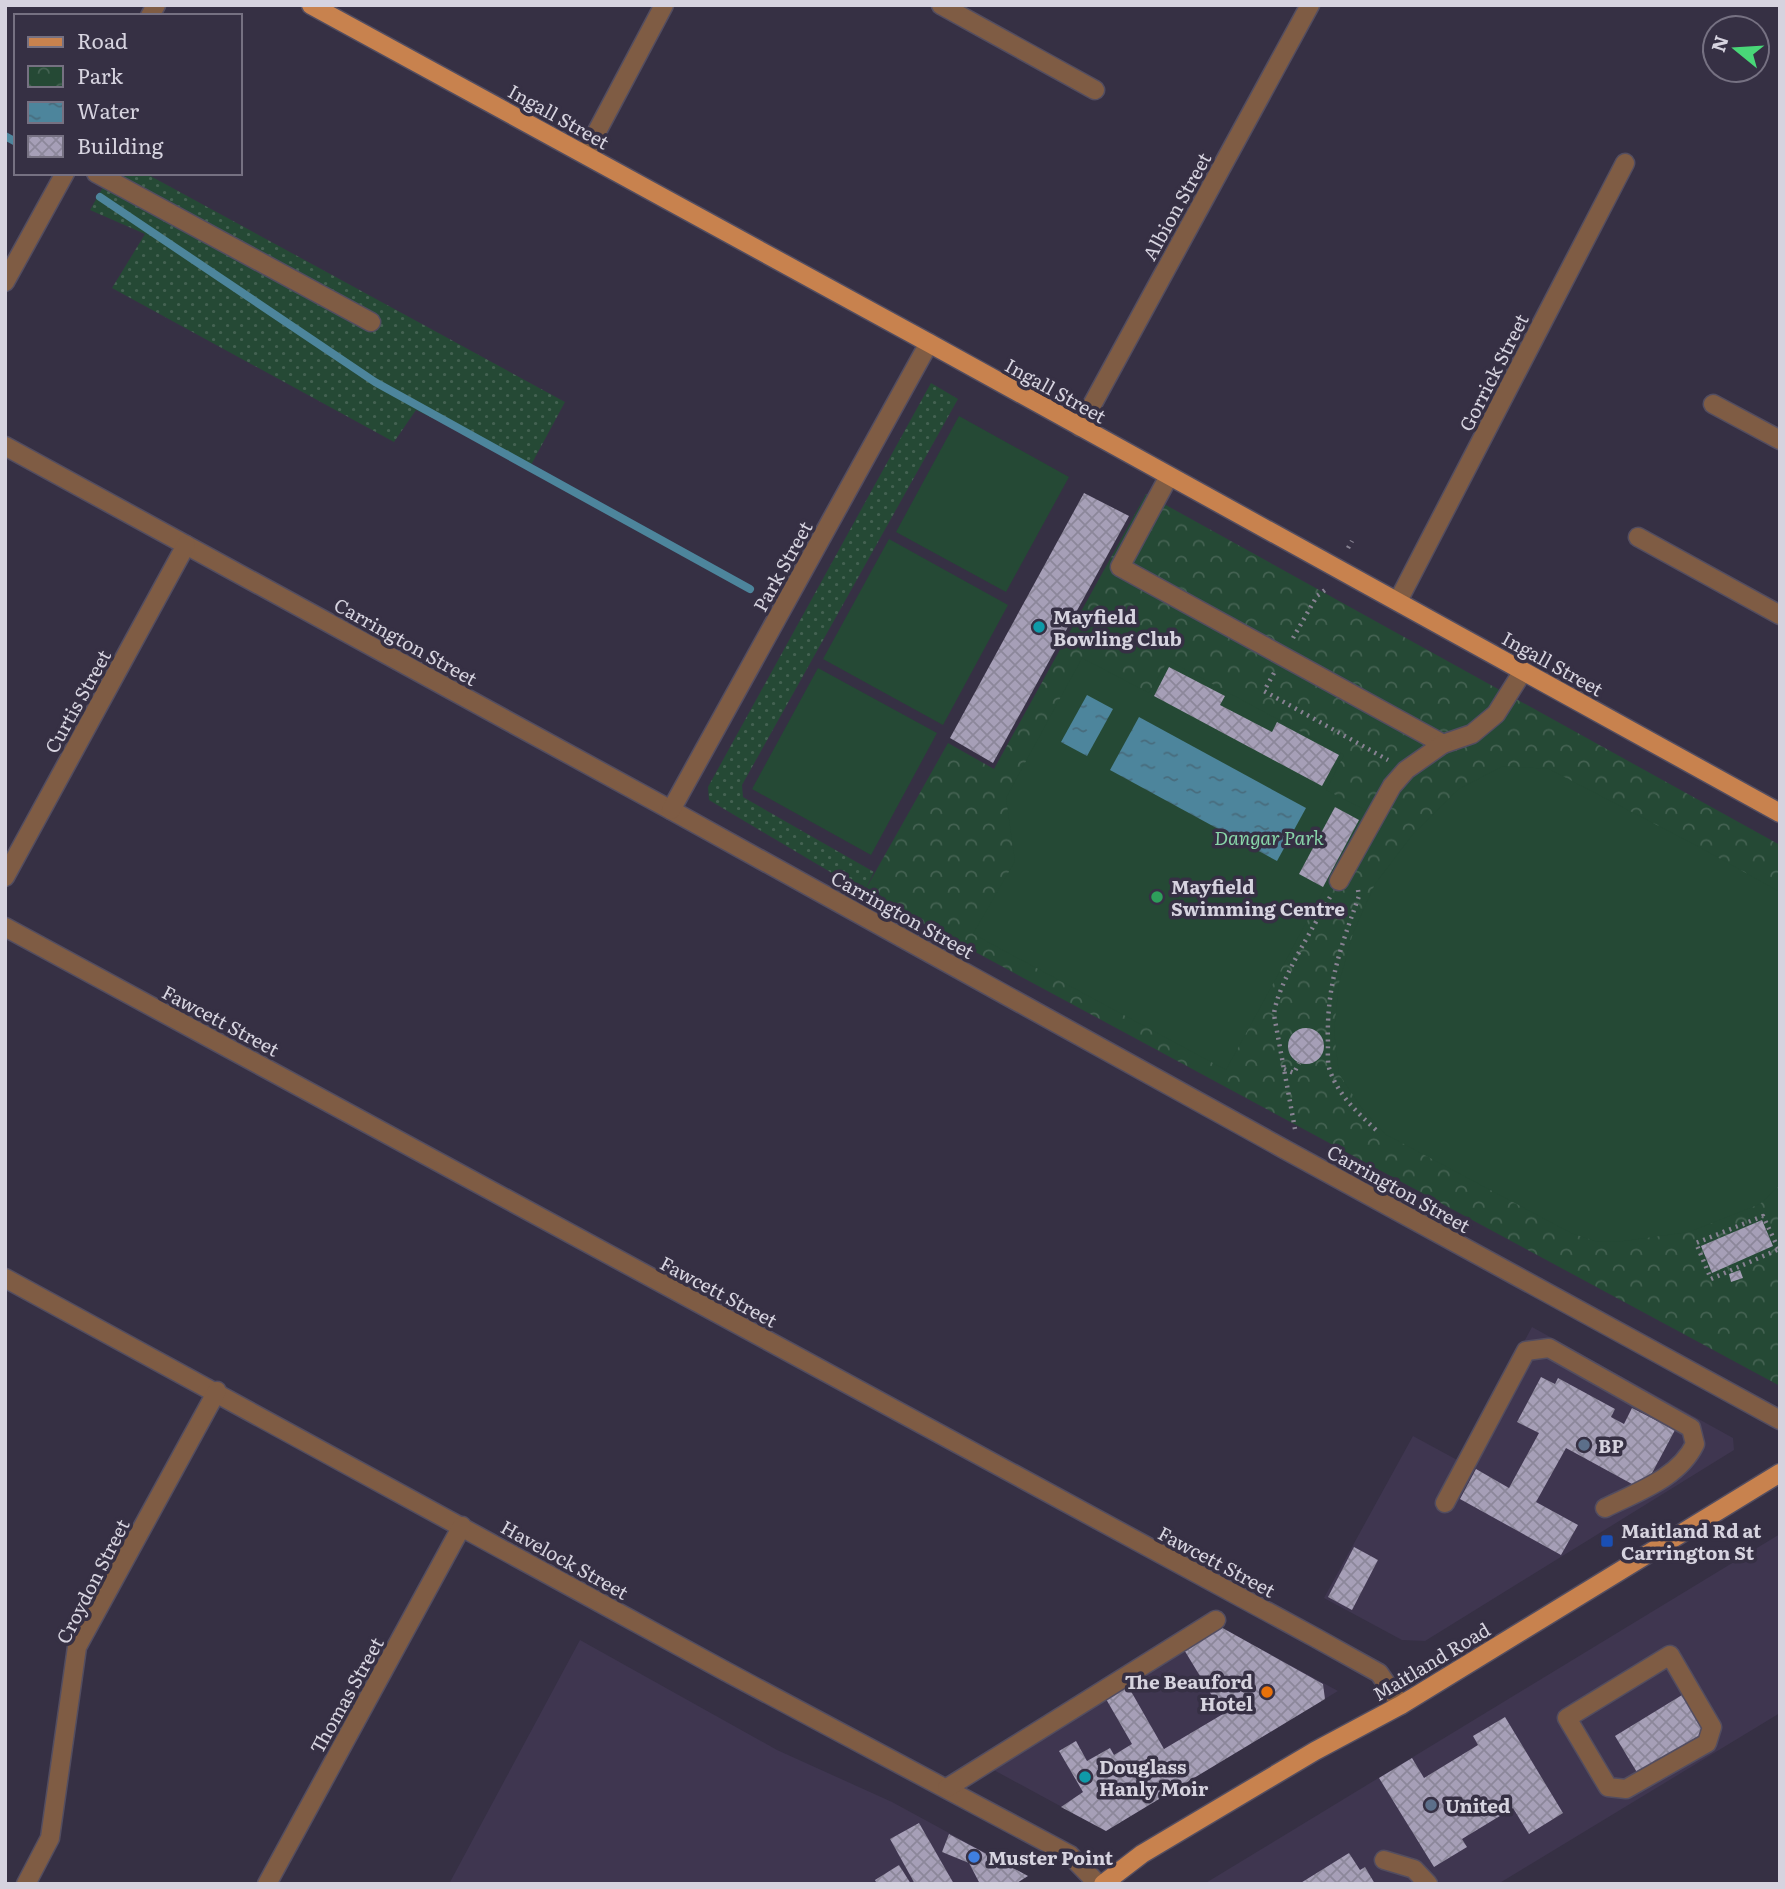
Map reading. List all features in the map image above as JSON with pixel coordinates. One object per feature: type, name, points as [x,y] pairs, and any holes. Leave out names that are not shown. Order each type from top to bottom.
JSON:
[{"type":"main road","name":"Ingall Street","points":[[311,5],[1780,813]]},
{"type":"main road","name":"Maitland Road","points":[[1100,1884],[1142,1854],[1257,1784],[1401,1705],[1780,1473]]},
{"type":"street","points":[[941,5],[1095,90]]},
{"type":"street","name":"Albion Street","points":[[1080,427],[1310,5]]},
{"type":"street","points":[[585,154],[661,7]]},
{"type":"street","name":"Gorrick Street","points":[[1398,601],[1625,163]]},
{"type":"street","points":[[5,282],[64,175]]},
{"type":"street","points":[[100,175],[371,322]]},
{"type":"street","name":"Park Street","points":[[671,810],[929,343]]},
{"type":"street","points":[[1713,404],[1780,440]]},
{"type":"street","name":"Carrington Street","points":[[5,446],[1780,1420]]},
{"type":"street","points":[[1169,476],[1120,567],[1443,744]]},
{"type":"street","points":[[1639,537],[1780,615]]},
{"type":"street","name":"Curtis Street","points":[[5,877],[186,545]]},
{"type":"street","points":[[1339,881],[1392,786],[1406,770],[1443,744],[1472,734],[1496,714],[1523,671]]},
{"type":"street","name":"Fawcett Street","points":[[5,927],[1317,1638],[1379,1673],[1401,1705]]},
{"type":"street","name":"Havelock Street","points":[[5,1278],[725,1671],[1070,1855],[1100,1884]]},
{"type":"street","points":[[1446,1503],[1527,1351],[1549,1348],[1691,1428],[1695,1444],[1690,1455],[1672,1473],[1605,1508]]},
{"type":"street","name":"Croydon Street","points":[[26,1884],[50,1838],[77,1647],[216,1391]]},
{"type":"street","name":"Thomas Street","points":[[267,1884],[462,1526]]},
{"type":"street","points":[[947,1788],[1216,1620]]},
{"type":"street","points":[[1670,1655],[1712,1727],[1707,1743],[1626,1789],[1608,1787],[1567,1718],[1670,1655]]},
{"type":"street","points":[[1384,1860],[1414,1869],[1428,1884]]},
{"type":"path","points":[[1349,548],[1352,541]]},
{"type":"path","points":[[1294,1129],[1274,1015],[1275,1006],[1281,988],[1339,881]]},
{"type":"path","points":[[1350,920],[1339,950],[1329,994],[1326,1020],[1329,1069],[1347,1104],[1376,1130]]},
{"type":"path","points":[[1284,1069],[1294,1073],[1299,1063]]},
{"type":"path","points":[[1763,1216],[1778,1251],[1711,1279],[1696,1243],[1763,1216]]},
{"type":"shaded area","points":[[1532,1327],[1733,1438],[1734,1450],[1425,1641],[1402,1640],[1324,1598],[1413,1436],[1459,1461]]},
{"type":"shaded area","points":[[1780,1534],[1780,1713],[1498,1884],[1204,1884]]},
{"type":"shaded area","points":[[1222,1628],[1338,1691],[1106,1831],[990,1768]]},
{"type":"shaded area","points":[[580,1640],[777,1750],[892,1802],[1028,1876],[1014,1884],[449,1884]]},
{"type":"green space","points":[[110,175],[149,175],[565,402],[531,465],[416,410],[394,442],[112,288],[145,234],[90,210]]},
{"type":"green space","points":[[931,383],[958,399],[742,785],[743,797],[874,872],[864,892],[709,800],[708,787]]},
{"type":"green space","points":[[959,416],[1069,477],[1006,592],[896,532]]},
{"type":"green space","name":"Dangar Park","points":[[1146,494],[1780,845],[1780,1386],[864,892],[948,743],[994,769]]},
{"type":"green space","points":[[889,539],[1008,605],[943,725],[823,659]]},
{"type":"green space","name":"Mayfield Swimming Centre","points":[[1082,658],[1149,693],[1168,660],[1344,755],[1326,790],[1367,811],[1226,1070],[973,934],[1015,861],[1006,798]]},
{"type":"green space","points":[[818,668],[937,733],[871,855],[752,789]]},
{"type":"green space","points":[[1503,766],[1549,769],[1780,892],[1780,1185],[1760,1204],[1689,1232],[1617,1242],[1595,1241],[1571,1233],[1385,1134],[1361,1107],[1339,1074],[1334,1031],[1339,983],[1353,933],[1375,884],[1413,834],[1459,789]]},
{"type":"water","points":[[1087,695],[1113,709],[1087,756],[1061,742]]},
{"type":"water","points":[[1139,717],[1306,808],[1277,861],[1110,770]]},
{"type":"building","name":"Mayfield Bowling Club","points":[[1084,493],[1129,516],[993,763],[950,738]]},
{"type":"building","points":[[1169,667],[1225,696],[1220,705],[1272,732],[1277,722],[1339,755],[1322,786],[1154,696]]},
{"type":"building","points":[[1335,807],[1359,820],[1323,887],[1299,874]]},
{"type":"building","points":[[1306,1028],[1319,1033],[1324,1046],[1319,1059],[1306,1064],[1293,1059],[1288,1046],[1293,1033]]},
{"type":"building","points":[[1762,1220],[1773,1246],[1712,1273],[1701,1246]]},
{"type":"building","points":[[1740,1270],[1743,1278],[1731,1282],[1729,1274]]},
{"type":"building","points":[[1541,1377],[1555,1384],[1558,1378],[1615,1409],[1611,1417],[1624,1424],[1632,1408],[1675,1430],[1643,1490],[1566,1448],[1536,1502],[1578,1525],[1561,1555],[1460,1499],[1476,1469],[1509,1488],[1539,1433],[1517,1422]]},
{"type":"building","points":[[1354,1547],[1378,1560],[1352,1610],[1328,1597]]},
{"type":"building","points":[[1219,1626],[1323,1684],[1325,1699],[1106,1831],[1061,1807],[1083,1792],[1059,1751],[1076,1741],[1087,1761],[1110,1748],[1114,1755],[1132,1744],[1106,1699],[1128,1686],[1164,1749],[1223,1714],[1183,1648]]},
{"type":"building","points":[[1682,1695],[1705,1733],[1638,1774],[1615,1736]]},
{"type":"building","points":[[1505,1717],[1563,1813],[1529,1834],[1513,1808],[1462,1839],[1467,1847],[1434,1867],[1379,1778],[1412,1758],[1424,1778],[1478,1745],[1473,1736]]},
{"type":"building","points":[[919,1823],[954,1884],[915,1884],[890,1839]]},
{"type":"building","name":"Muster Point","points":[[949,1834],[1028,1876],[1015,1884],[980,1884],[969,1863],[942,1852]]},
{"type":"building","points":[[1349,1853],[1360,1870],[1365,1867],[1375,1884],[1299,1884]]},
{"type":"building","points":[[899,1865],[911,1884],[877,1884],[875,1880]]},
{"type":"waterway","points":[[5,136],[14,141]]},
{"type":"waterway","points":[[100,197],[375,382],[750,589]]},
{"type":"place","name":"Mayfield Bowling Club","points":[[1039,627]]},
{"type":"place","name":"Mayfield Swimming Centre","points":[[1157,897]]},
{"type":"place","name":"BP","points":[[1584,1445]]},
{"type":"place","name":"Maitland Rd at Carrington St","points":[[1607,1541]]},
{"type":"place","name":"The Beauford Hotel","points":[[1267,1692]]},
{"type":"place","name":"Douglass Hanly Moir","points":[[1085,1777]]},
{"type":"place","name":"United","points":[[1431,1805]]},
{"type":"place","name":"Muster Point","points":[[974,1857]]}]
